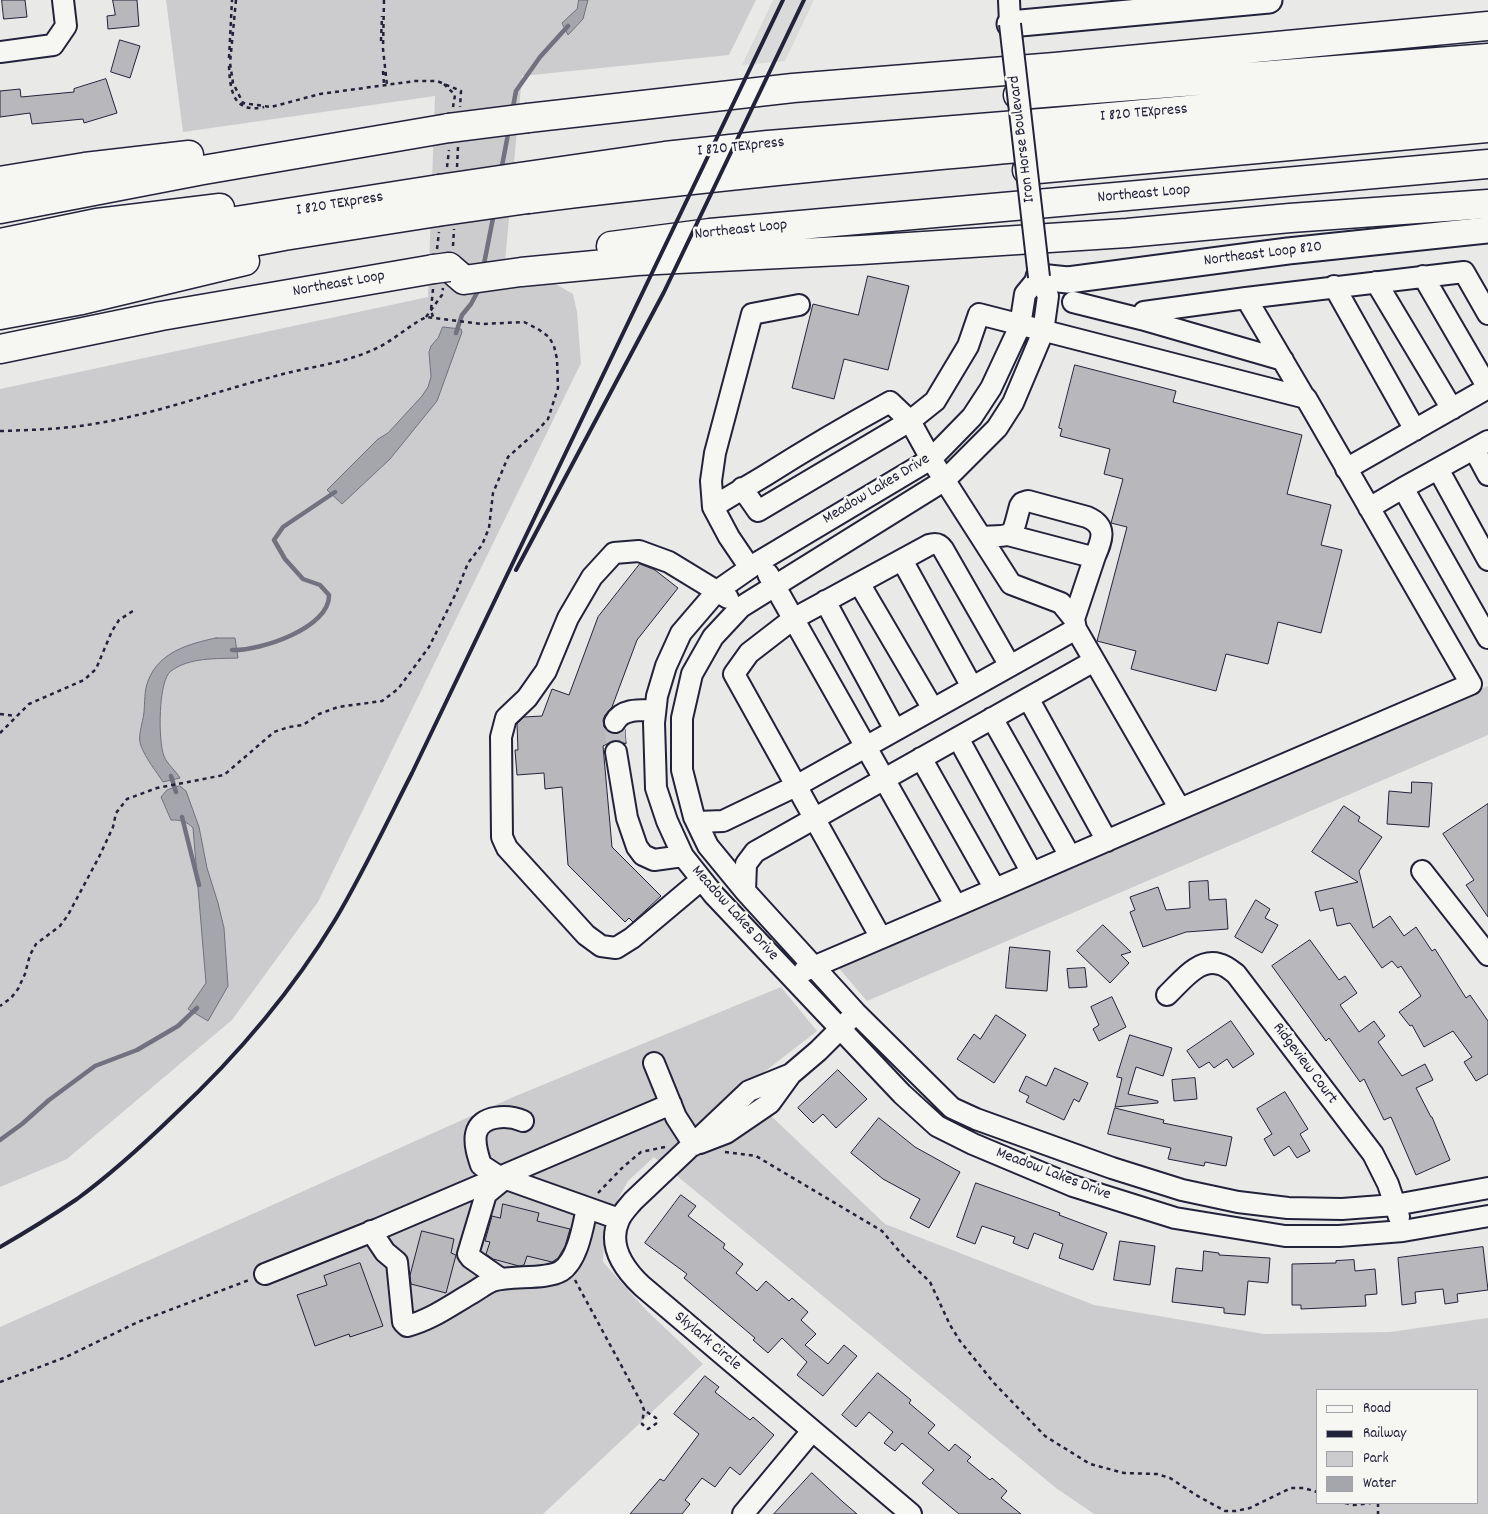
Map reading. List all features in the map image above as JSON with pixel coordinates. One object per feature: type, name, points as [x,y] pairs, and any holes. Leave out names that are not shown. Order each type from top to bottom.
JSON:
[{"type":"highway","points":[[0,209],[203,170],[447,128],[528,118],[794,88],[1064,66],[1488,26]]},
{"type":"highway","points":[[1018,95],[1077,92],[1488,58]]},
{"type":"highway","name":"I 820 TEXpress","points":[[524,188],[665,156],[768,145],[1054,122],[1488,83]]},
{"type":"highway","name":"I 820 TEXpress","points":[[0,267],[224,223],[311,210],[438,200],[524,188],[811,167],[1056,144],[1488,108]]},
{"type":"highway","points":[[0,181],[85,167],[168,158],[432,120],[447,128]]},
{"type":"highway","points":[[1026,170],[1488,128]]},
{"type":"highway","name":"Northeast Loop","points":[[0,349],[161,316],[442,268],[522,265],[710,233],[1488,164]]},
{"type":"highway","name":"I 820 TEXpress","points":[[0,289],[346,225],[438,200]]},
{"type":"highway","points":[[0,243],[97,223],[197,210],[270,204],[311,210]]},
{"type":"highway","points":[[522,265],[861,250],[1127,233],[1290,218],[1488,204]]},
{"type":"highway","points":[[0,316],[82,300],[287,250],[346,225]]},
{"type":"highway","points":[[0,364],[89,343],[114,326]]},
{"type":"main road","points":[[1009,12],[1269,0]]},
{"type":"main road","name":"Northeast Loop 820","points":[[1039,277],[1068,280],[1288,251],[1488,230]]},
{"type":"street","points":[[0,52],[54,45],[66,26],[63,0]]},
{"type":"street","name":"Iron Horse Boulevard","points":[[1009,12],[1039,277]]},
{"type":"street","points":[[1142,319],[1144,312],[1334,286],[1464,272],[1488,314]]},
{"type":"street","points":[[1346,469],[1488,388],[1423,276]]},
{"type":"street","name":"Meadow Lakes Drive","points":[[1488,1188],[1395,1205],[1342,1209],[1288,1208],[1238,1202],[1182,1190],[1052,1147],[976,1119],[952,1108],[856,1013],[745,891],[708,846],[697,822],[682,770],[682,714],[692,674],[713,637],[741,607],[945,480],[997,428],[1013,403],[1043,332],[1048,296],[1039,277],[1025,294],[1020,326],[991,388],[972,417],[931,459],[755,564],[717,591],[681,633],[666,666],[657,696],[654,723],[654,763],[656,788],[667,820],[683,856],[714,895],[902,1094],[936,1126],[973,1144],[1073,1186],[1176,1218],[1285,1236],[1339,1236],[1403,1231],[1488,1216]]},
{"type":"street","points":[[1376,282],[1452,409]]},
{"type":"street","points":[[1334,286],[1415,430]]},
{"type":"street","points":[[791,977],[1471,684],[1246,298]]},
{"type":"street","points":[[1073,302],[1142,319],[1283,360]]},
{"type":"street","points":[[799,305],[752,314],[715,453],[712,481],[713,508],[729,536],[775,586],[956,906]]},
{"type":"street","points":[[742,488],[758,511],[910,421],[935,401],[968,346],[979,314],[1304,398]]},
{"type":"street","points":[[713,508],[808,448],[890,402],[910,421],[931,459],[1011,584],[1061,603],[1075,624],[1094,661],[1180,809]]},
{"type":"street","points":[[1369,508],[1481,445],[1488,475]]},
{"type":"street","points":[[1438,469],[1488,560]]},
{"type":"street","points":[[1403,488],[1488,638]]},
{"type":"street","points":[[697,822],[724,821],[796,786],[1010,666],[1075,624],[1103,532],[1100,526],[1094,519],[1028,501],[1022,502],[1013,531],[1008,536]]},
{"type":"street","points":[[981,537],[1008,536],[1088,558],[1095,556]]},
{"type":"street","points":[[881,938],[734,674],[749,653],[793,619],[935,543],[940,545],[1010,666]]},
{"type":"street","points":[[702,880],[632,938],[616,948],[602,946],[586,935],[507,848],[502,837],[501,737],[506,718],[527,698],[546,671],[568,618],[592,577],[614,553],[639,551],[669,562],[741,607]]},
{"type":"street","points":[[902,560],[972,687]]},
{"type":"street","points":[[859,583],[933,709]]},
{"type":"street","points":[[825,602],[895,730]]},
{"type":"street","points":[[745,891],[746,864],[755,852],[1094,661]]},
{"type":"street","points":[[1028,698],[1107,840]]},
{"type":"street","points":[[615,722],[618,718],[632,711],[655,710]]},
{"type":"street","points":[[992,718],[1070,856]]},
{"type":"street","points":[[958,738],[1032,873]]},
{"type":"street","points":[[616,752],[627,818],[637,847],[643,855],[654,860],[683,856]]},
{"type":"street","points":[[921,758],[995,889]]},
{"type":"street","points":[[1422,871],[1488,955]]},
{"type":"street","name":"Ridgeview Court","points":[[1167,995],[1196,968],[1210,962],[1221,964],[1236,974],[1373,1154],[1388,1184],[1403,1231]]},
{"type":"street","points":[[523,1121],[514,1117],[492,1118],[481,1125],[476,1133],[476,1143],[481,1165],[501,1178],[619,1219],[633,1201],[694,1145],[726,1133],[770,1103],[791,1074],[818,1051],[856,1013]]},
{"type":"street","points":[[654,1064],[676,1117],[694,1145]]},
{"type":"street","points":[[265,1274],[501,1178],[671,1104]]},
{"type":"street","points":[[501,1178],[486,1194],[468,1254],[501,1279]]},
{"type":"street","points":[[371,1231],[386,1252],[397,1262],[403,1322],[407,1326],[423,1322],[491,1282],[501,1279],[545,1276],[560,1271],[569,1262],[581,1238],[586,1208]]},
{"type":"street","name":"Skylark Circle","points":[[619,1219],[615,1233],[616,1248],[621,1263],[630,1275],[911,1514]]},
{"type":"street","points":[[743,1514],[812,1431]]},
{"type":"path","points":[[232,0],[229,52],[231,87],[233,94],[243,106],[258,108],[339,90],[384,84],[381,29],[383,0]]},
{"type":"path","points":[[383,0],[383,48],[387,85]]},
{"type":"path","points":[[0,431],[97,424],[148,413],[293,371],[347,359],[374,349],[426,317],[482,324],[524,322],[549,337],[554,346],[557,359],[558,388],[548,419],[508,457],[493,493],[489,528],[482,545],[468,563],[444,618],[428,647],[398,689],[382,701],[338,707],[319,714],[303,725],[274,732],[224,775],[157,788],[127,799],[116,813],[113,827],[99,857],[68,915],[60,926],[36,944],[18,988],[11,998],[0,1006]]},
{"type":"path","points":[[0,733],[29,704],[84,680],[96,669],[112,631],[119,620],[136,609]]},
{"type":"path","points":[[0,714],[16,717]]},
{"type":"path","points":[[586,1208],[599,1191],[641,1152],[661,1147],[694,1145],[710,1151],[756,1156],[882,1231],[905,1258],[930,1282],[955,1333],[983,1370],[1045,1436],[1090,1464],[1124,1474],[1157,1474],[1170,1478],[1225,1512],[1236,1512],[1250,1508],[1291,1488],[1304,1488],[1316,1492]]},
{"type":"path","points":[[569,1262],[580,1290],[626,1372],[644,1410],[656,1418],[657,1423],[648,1429],[642,1424],[644,1410]]},
{"type":"path","points":[[0,1382],[66,1357],[138,1322],[265,1274]]},
{"type":"path","points":[[1350,1504],[1362,1504]]},
{"type":"shaded area","points":[[773,0],[814,0],[785,61],[742,65]]},
{"type":"green space","points":[[166,0],[756,0],[729,55],[522,76],[503,283],[552,282],[573,294],[577,312],[581,363],[318,902],[232,1020],[67,1159],[0,1187],[0,389],[428,297],[435,96],[183,132]]},
{"type":"green space","points":[[1488,686],[1488,735],[867,1001],[838,967]]},
{"type":"green space","points":[[781,987],[817,1031],[697,1124],[717,1144],[768,1113],[885,1224],[1094,1305],[1264,1334],[1390,1332],[1488,1318],[1488,1514],[1094,1514],[1056,1488],[654,1157],[628,1181],[605,1223],[603,1262],[646,1310],[703,1364],[543,1514],[0,1514],[0,1327],[518,1095]]},
{"type":"water","points":[[579,0],[588,0],[583,19],[568,35],[562,23],[577,9]]},
{"type":"water","points":[[443,327],[461,329],[462,332],[437,401],[390,459],[342,504],[327,490],[378,439],[388,433],[422,396],[428,387],[431,377],[429,352]]},
{"type":"water","points":[[216,638],[235,638],[238,658],[186,663],[171,671],[167,677],[161,698],[160,712],[162,749],[165,759],[180,778],[163,782],[146,756],[140,742],[148,681],[159,663],[167,656],[195,643]]},
{"type":"water","points":[[180,786],[186,791],[199,827],[207,868],[224,928],[228,986],[208,1021],[188,1009],[206,983],[193,828],[183,821],[171,820],[161,797],[167,790]]},
{"type":"building","points":[[2,0],[25,0],[27,17],[4,19]]},
{"type":"building","points":[[113,0],[137,0],[139,26],[108,29],[107,16],[115,15]]},
{"type":"building","points":[[120,40],[140,46],[130,78],[111,72]]},
{"type":"building","points":[[106,79],[117,113],[84,123],[83,119],[32,124],[30,113],[0,117],[0,91],[20,89],[21,97],[74,92],[74,89]]},
{"type":"building","points":[[868,276],[909,286],[888,370],[844,359],[834,399],[792,388],[813,304],[858,315]]},
{"type":"building","points":[[1075,365],[1176,391],[1173,402],[1302,435],[1287,494],[1331,505],[1321,545],[1342,550],[1321,633],[1278,622],[1268,664],[1226,654],[1216,691],[1131,669],[1136,651],[1097,641],[1127,527],[1111,523],[1123,479],[1104,474],[1110,449],[1060,436],[1062,429],[1059,428]]},
{"type":"building","points":[[640,564],[655,570],[678,588],[637,640],[612,707],[603,720],[604,727],[613,734],[620,733],[625,729],[626,744],[615,740],[603,746],[612,847],[661,896],[633,922],[629,918],[625,922],[568,865],[562,787],[545,789],[544,773],[517,775],[515,750],[518,750],[517,724],[524,717],[542,716],[552,689],[569,695],[598,617]]},
{"type":"building","points":[[1412,782],[1432,783],[1429,827],[1387,824],[1389,791],[1411,793]]},
{"type":"building","points":[[1488,804],[1488,917],[1466,885],[1474,880],[1443,834]]},
{"type":"building","points":[[1344,806],[1360,817],[1358,821],[1382,837],[1359,871],[1373,928],[1390,916],[1404,936],[1416,927],[1432,951],[1435,949],[1466,998],[1470,995],[1488,1021],[1488,1074],[1476,1081],[1464,1062],[1472,1057],[1453,1031],[1424,1047],[1412,1025],[1410,1026],[1399,1012],[1421,996],[1401,966],[1398,968],[1392,961],[1382,968],[1350,923],[1337,926],[1333,908],[1320,911],[1315,892],[1358,882],[1312,852]]},
{"type":"building","points":[[1208,881],[1209,900],[1226,899],[1228,929],[1186,932],[1143,947],[1130,912],[1135,910],[1130,897],[1158,887],[1166,910],[1190,908],[1189,882]]},
{"type":"building","points":[[1256,900],[1270,909],[1265,918],[1278,925],[1262,953],[1235,937]]},
{"type":"building","points":[[1103,925],[1131,952],[1121,955],[1129,963],[1110,983],[1077,951]]},
{"type":"building","points":[[1310,940],[1339,980],[1345,976],[1357,993],[1340,1005],[1359,1032],[1374,1021],[1385,1036],[1378,1042],[1402,1076],[1425,1064],[1433,1080],[1416,1088],[1432,1117],[1450,1160],[1416,1175],[1391,1117],[1384,1120],[1364,1079],[1360,1082],[1329,1038],[1326,1041],[1272,966]]},
{"type":"building","points":[[1010,947],[1050,951],[1047,991],[1006,988]]},
{"type":"building","points":[[1085,968],[1087,987],[1069,988],[1067,969]]},
{"type":"building","points":[[1112,997],[1126,1027],[1099,1041],[1093,1029],[1099,1025],[1091,1007]]},
{"type":"building","points":[[996,1015],[1026,1035],[994,1083],[957,1059],[974,1034],[980,1039]]},
{"type":"building","points":[[1231,1021],[1254,1054],[1233,1068],[1227,1059],[1214,1068],[1209,1062],[1199,1068],[1187,1051]]},
{"type":"building","points":[[1130,1035],[1172,1048],[1163,1076],[1136,1067],[1128,1094],[1158,1101],[1158,1103],[1115,1107],[1122,1078],[1117,1077]]},
{"type":"building","points":[[1055,1068],[1088,1083],[1079,1102],[1074,1099],[1064,1120],[1026,1102],[1029,1096],[1019,1091],[1026,1076],[1046,1086]]},
{"type":"building","points":[[838,1070],[867,1099],[836,1128],[823,1114],[813,1123],[798,1108]]},
{"type":"building","points":[[1195,1078],[1197,1099],[1174,1101],[1172,1080]]},
{"type":"building","points":[[1285,1092],[1308,1129],[1300,1134],[1310,1151],[1297,1158],[1289,1146],[1274,1156],[1264,1139],[1272,1134],[1257,1109]]},
{"type":"building","points":[[1115,1108],[1164,1120],[1163,1123],[1232,1137],[1226,1166],[1205,1162],[1204,1166],[1168,1159],[1171,1148],[1108,1134]]},
{"type":"building","points":[[879,1118],[915,1147],[960,1172],[929,1228],[910,1218],[920,1199],[883,1179],[851,1153]]},
{"type":"building","points":[[976,1183],[1060,1213],[1059,1215],[1107,1233],[1093,1270],[1059,1258],[1063,1244],[1034,1233],[1028,1249],[1013,1243],[1015,1237],[982,1226],[975,1244],[957,1237]]},
{"type":"building","points":[[681,1195],[696,1206],[688,1216],[725,1244],[723,1248],[743,1264],[736,1273],[757,1291],[766,1281],[789,1301],[792,1298],[808,1312],[801,1320],[816,1334],[805,1345],[828,1364],[844,1345],[857,1356],[823,1396],[797,1375],[807,1362],[782,1338],[768,1353],[753,1340],[755,1338],[684,1278],[687,1274],[645,1243]]},
{"type":"building","points":[[503,1204],[539,1213],[537,1221],[570,1229],[565,1246],[558,1258],[552,1262],[527,1256],[524,1265],[519,1266],[493,1259],[486,1254],[490,1242],[485,1241],[492,1216],[500,1218]]},
{"type":"building","points":[[422,1231],[454,1239],[451,1253],[456,1255],[446,1293],[411,1284],[410,1276]]},
{"type":"building","points":[[1120,1241],[1155,1246],[1150,1285],[1114,1280]]},
{"type":"building","points":[[1483,1247],[1488,1290],[1457,1294],[1458,1302],[1445,1304],[1443,1289],[1415,1292],[1416,1303],[1402,1305],[1398,1258]]},
{"type":"building","points":[[1204,1251],[1219,1253],[1219,1255],[1270,1258],[1268,1283],[1248,1281],[1245,1315],[1224,1313],[1224,1308],[1172,1302],[1176,1268],[1202,1271]]},
{"type":"building","points":[[1354,1260],[1355,1271],[1375,1269],[1377,1294],[1365,1295],[1366,1306],[1301,1309],[1301,1305],[1292,1305],[1292,1264],[1336,1263],[1336,1261]]},
{"type":"building","points":[[360,1263],[383,1326],[350,1337],[349,1334],[315,1346],[297,1295],[327,1285],[324,1276]]},
{"type":"building","points":[[878,1373],[911,1400],[909,1403],[935,1425],[928,1433],[949,1451],[955,1444],[971,1457],[967,1461],[1007,1491],[1001,1498],[1021,1514],[959,1514],[922,1483],[934,1470],[902,1443],[895,1451],[884,1443],[893,1432],[869,1412],[856,1427],[842,1415]]},
{"type":"building","points":[[705,1376],[719,1387],[715,1392],[750,1420],[753,1417],[774,1435],[740,1475],[730,1467],[715,1487],[702,1478],[685,1500],[690,1504],[682,1514],[630,1514],[660,1479],[664,1481],[699,1434],[674,1414]]},
{"type":"building","points":[[812,1473],[843,1502],[857,1514],[774,1514]]},
{"type":"waterway","points":[[512,112],[516,91],[540,57],[568,26]]},
{"type":"waterway","points":[[501,171],[509,129]]},
{"type":"waterway","points":[[483,269],[494,213]]},
{"type":"waterway","points":[[456,333],[462,315],[471,304],[480,287]]},
{"type":"waterway","points":[[232,650],[275,642],[291,635],[318,618],[326,607],[329,595],[320,585],[303,579],[285,559],[274,540],[283,527],[335,492]]},
{"type":"waterway","points":[[171,776],[176,792]]},
{"type":"waterway","points":[[182,817],[199,885]]},
{"type":"waterway","points":[[0,1140],[95,1066],[137,1050],[178,1026],[197,1008]]},
{"type":"tunnel","points":[[615,722],[616,752]]},
{"type":"railway","points":[[0,1247],[58,1212],[90,1189],[139,1148],[197,1093],[241,1047],[281,998],[335,920],[365,866],[412,773],[783,0]]},
{"type":"railway","points":[[516,570],[664,292],[804,0]]}]
